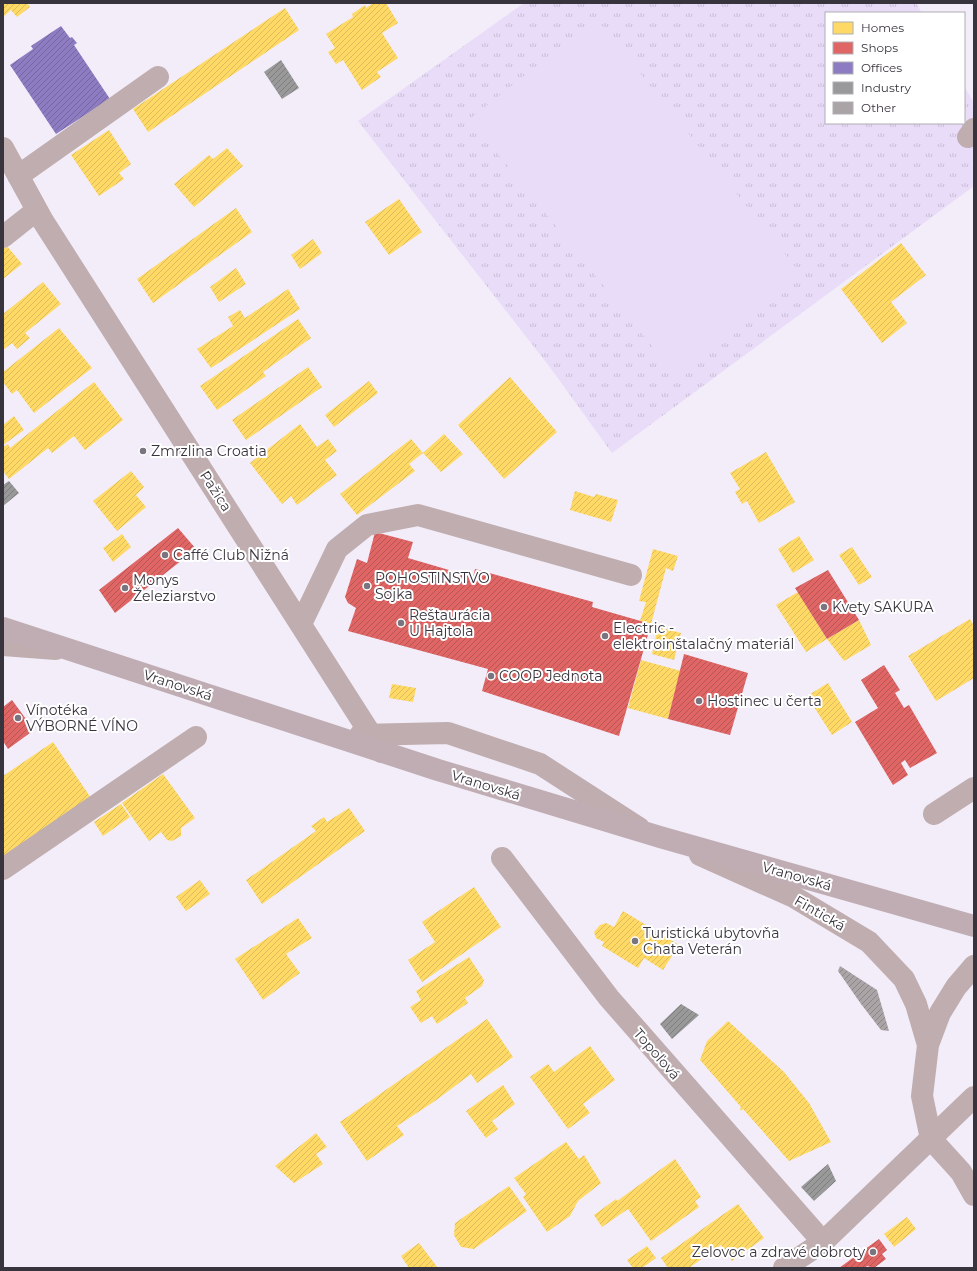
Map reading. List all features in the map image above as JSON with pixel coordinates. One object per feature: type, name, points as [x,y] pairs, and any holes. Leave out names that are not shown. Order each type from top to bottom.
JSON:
[{"type":"main road","name":"Vranovská","points":[[3,628],[333,736],[377,743],[654,836],[974,926]]},
{"type":"street","points":[[18,176],[158,77]]},
{"type":"street","name":"Pažica","points":[[3,148],[37,210],[377,743]]},
{"type":"street","points":[[3,237],[37,210]]},
{"type":"street","points":[[301,624],[337,549],[367,525],[418,515],[631,576]]},
{"type":"street","points":[[3,645],[72,651]]},
{"type":"street","name":"Fintická","points":[[377,743],[448,733],[540,764],[654,836],[794,897],[869,942],[904,979],[916,1004],[928,1044]]},
{"type":"street","points":[[3,869],[196,737]]},
{"type":"street","points":[[934,814],[974,788]]},
{"type":"street","name":"Topoľová","points":[[502,858],[609,998],[823,1242]]},
{"type":"street","name":"Fintická","points":[[931,1139],[922,1096],[928,1044],[940,1013],[956,987],[974,966]]},
{"type":"street","points":[[784,1268],[823,1242],[974,1097]]},
{"type":"street","points":[[931,1139],[961,1172],[974,1195]]},
{"type":"green space","points":[[524,3],[916,3],[921,12],[825,12],[825,124],[965,124],[965,88],[974,103],[974,186],[612,453],[549,366],[358,121]]},
{"type":"green space","points":[[596,18],[801,274],[675,375],[470,119]]},
{"type":"building: Homes","points":[[3,3],[27,3],[30,7],[17,17],[11,10],[3,17]]},
{"type":"building: Homes","points":[[373,3],[386,3],[398,23],[382,33],[398,58],[377,72],[381,77],[362,90],[343,60],[336,64],[328,52],[335,48],[326,34],[353,17],[352,14],[365,5],[366,8]]},
{"type":"building: Homes","points":[[285,8],[299,30],[148,132],[133,109]]},
{"type":"building: Homes","points":[[109,130],[131,164],[119,173],[124,179],[99,196],[71,155]]},
{"type":"building: Homes","points":[[227,148],[243,166],[194,207],[174,184],[209,155],[213,159]]},
{"type":"building: Homes","points":[[399,199],[422,232],[389,255],[365,222]]},
{"type":"building: Homes","points":[[236,208],[252,232],[153,303],[137,279]]},
{"type":"building: Homes","points":[[313,239],[322,253],[300,269],[291,255]]},
{"type":"building: Homes","points":[[901,243],[926,275],[891,302],[907,323],[882,343],[841,289]]},
{"type":"building: Homes","points":[[7,246],[22,264],[3,279],[3,249]]},
{"type":"building: Homes","points":[[236,268],[246,284],[219,302],[210,287]]},
{"type":"building: Homes","points":[[43,282],[61,304],[25,333],[30,338],[17,349],[12,343],[3,350],[3,314]]},
{"type":"building: Homes","points":[[288,289],[300,309],[211,368],[197,349],[233,326],[228,317],[240,310],[245,318]]},
{"type":"building: Homes","points":[[298,319],[311,338],[263,372],[266,376],[217,410],[200,386]]},
{"type":"building: Homes","points":[[59,328],[92,368],[34,413],[17,390],[12,394],[3,382],[3,372]]},
{"type":"building: Homes","points":[[308,367],[322,387],[246,440],[232,420]]},
{"type":"building: Homes","points":[[510,377],[557,432],[504,479],[458,425]]},
{"type":"building: Homes","points":[[369,381],[378,393],[334,427],[325,415]]},
{"type":"building: Homes","points":[[94,382],[123,420],[85,450],[74,436],[52,453],[48,448],[9,479],[3,471],[3,447],[8,444],[10,448]]},
{"type":"building: Homes","points":[[14,416],[24,430],[3,445],[3,425]]},
{"type":"building: Homes","points":[[300,424],[317,447],[328,439],[337,451],[325,460],[337,475],[297,505],[291,496],[282,504],[250,463]]},
{"type":"building: Homes","points":[[444,434],[463,454],[441,472],[423,453]]},
{"type":"building: Homes","points":[[411,439],[423,453],[409,464],[415,471],[357,515],[340,494]]},
{"type":"building: Homes","points":[[766,452],[795,502],[759,523],[747,501],[742,504],[735,492],[740,489],[730,473]]},
{"type":"building: Homes","points":[[131,471],[144,487],[136,495],[146,507],[117,531],[93,501]]},
{"type":"building: Homes","points":[[575,491],[594,497],[596,494],[618,500],[611,522],[570,510]]},
{"type":"building: Homes","points":[[122,534],[131,547],[113,562],[103,548]]},
{"type":"building: Homes","points":[[799,536],[814,560],[793,573],[778,549]]},
{"type":"building: Homes","points":[[852,547],[872,577],[859,585],[839,555]]},
{"type":"building: Homes","points":[[653,549],[678,556],[673,571],[666,568],[651,624],[640,621],[646,602],[639,601]]},
{"type":"building: Homes","points":[[798,592],[827,639],[806,652],[776,605]]},
{"type":"building: Homes","points":[[970,619],[974,626],[974,678],[936,701],[908,656]]},
{"type":"building: Homes","points":[[859,620],[871,645],[844,661],[827,639]]},
{"type":"building: Homes","points":[[658,627],[681,633],[674,660],[652,654]]},
{"type":"building: Homes","points":[[641,660],[681,671],[668,719],[628,708]]},
{"type":"building: Homes","points":[[828,683],[852,722],[832,735],[807,696]]},
{"type":"building: Homes","points":[[392,684],[416,688],[413,702],[389,698]]},
{"type":"building: Homes","points":[[53,742],[91,798],[3,858],[3,776]]},
{"type":"building: Homes","points":[[163,774],[195,818],[181,828],[181,836],[172,841],[167,840],[161,832],[149,841],[122,803]]},
{"type":"building: Homes","points":[[121,804],[130,817],[103,836],[94,822]]},
{"type":"building: Homes","points":[[349,808],[365,831],[262,904],[246,880],[316,831],[311,826],[324,817],[327,822]]},
{"type":"building: Homes","points":[[200,880],[210,894],[186,911],[176,897]]},
{"type":"building: Homes","points":[[474,887],[501,927],[422,982],[408,960],[435,942],[422,922]]},
{"type":"building: Homes","name":"Turistická ubytovňa Chata Veterán","points":[[623,911],[679,945],[663,970],[644,958],[638,968],[602,946],[604,942],[596,938],[594,932],[600,925],[606,923],[614,927]]},
{"type":"building: Homes","points":[[298,918],[312,938],[286,954],[300,973],[263,1000],[235,959]]},
{"type":"building: Homes","points":[[469,957],[484,980],[482,986],[465,998],[468,1003],[437,1024],[432,1016],[421,1023],[410,1007],[421,1000],[416,991]]},
{"type":"building: Homes","points":[[487,1019],[513,1057],[477,1083],[471,1074],[435,1101],[397,1126],[404,1135],[367,1161],[340,1122]]},
{"type":"building: Homes","points":[[728,1021],[784,1072],[809,1103],[831,1142],[789,1161],[743,1109],[741,1111],[741,1107],[700,1060],[707,1041]]},
{"type":"building: Homes","points":[[590,1046],[615,1080],[583,1104],[590,1113],[568,1129],[530,1077],[548,1064],[554,1072]]},
{"type":"building: Homes","points":[[503,1085],[515,1104],[492,1121],[498,1129],[486,1138],[466,1111]]},
{"type":"building: Homes","points":[[316,1133],[327,1147],[316,1154],[323,1164],[294,1183],[275,1166]]},
{"type":"building: Homes","points":[[566,1142],[579,1159],[584,1155],[601,1183],[578,1201],[570,1216],[547,1232],[523,1197],[526,1194],[514,1178]]},
{"type":"building: Homes","points":[[675,1159],[701,1197],[695,1201],[699,1207],[651,1241],[628,1209],[602,1227],[594,1215],[616,1199],[617,1201]]},
{"type":"building: Homes","points":[[509,1186],[527,1211],[474,1249],[461,1247],[454,1235],[455,1223]]},
{"type":"building: Homes","points":[[738,1204],[764,1238],[732,1261],[721,1245],[689,1268],[668,1268],[661,1258]]},
{"type":"building: Homes","points":[[907,1217],[916,1229],[894,1247],[884,1234]]},
{"type":"building: Homes","points":[[419,1243],[438,1268],[409,1268],[401,1256]]},
{"type":"building: Homes","points":[[647,1246],[656,1258],[642,1268],[633,1268],[627,1260]]},
{"type":"building: Shops","points":[[178,528],[196,549],[115,613],[99,590]]},
{"type":"building: Shops","points":[[375,532],[413,542],[408,558],[473,577],[475,569],[593,602],[592,607],[651,624],[619,736],[482,691],[488,669],[348,631],[356,608],[348,603],[345,597],[357,559],[367,563]]},
{"type":"building: Shops","points":[[828,570],[859,620],[827,639],[795,588]]},
{"type":"building: Shops","points":[[684,654],[748,673],[730,735],[668,719]]},
{"type":"building: Shops","points":[[884,665],[900,690],[895,693],[904,708],[909,705],[937,753],[910,768],[905,760],[901,763],[908,775],[893,785],[855,722],[878,708],[861,680]]},
{"type":"building: Shops","points":[[12,700],[34,730],[8,749],[3,741],[3,707]]},
{"type":"building: Shops","name":"Zelovoc a zdravé dobroty","points":[[879,1239],[887,1250],[882,1254],[886,1259],[874,1268],[867,1266],[865,1268],[839,1268]]},
{"type":"building: Offices","points":[[61,26],[70,38],[72,37],[77,43],[74,45],[110,99],[56,134],[10,65],[33,49],[31,46]]},
{"type":"building: Industry","points":[[281,60],[299,88],[282,99],[264,72]]},
{"type":"building: Industry","points":[[9,481],[19,493],[3,506],[3,485]]},
{"type":"building: Industry","points":[[681,1004],[699,1015],[672,1039],[660,1024]]},
{"type":"building: Industry","points":[[828,1164],[836,1181],[814,1201],[801,1187]]},
{"type":"building: Other","points":[[840,966],[877,990],[889,1031],[881,1030],[861,1004],[838,971]]},
{"type":"place","name":"Zmrzlina Croatia","points":[[143,451]]},
{"type":"place","name":"Caffé Club Nižná","points":[[165,555]]},
{"type":"place","name":"POHOSTINSTVO Sojka","points":[[367,586]]},
{"type":"place","name":"Monys Železiarstvo","points":[[125,588]]},
{"type":"place","name":"Kvety SAKURA","points":[[824,607]]},
{"type":"place","name":"Reštaurácia U Hajtola","points":[[401,623]]},
{"type":"place","name":"Electric - elektroinštalačný materiál","points":[[605,636]]},
{"type":"place","name":"COOP Jednota","points":[[491,676]]},
{"type":"place","name":"Hostinec u čerta","points":[[699,701]]},
{"type":"place","name":"Vínotéka VÝBORNÉ VÍNO","points":[[18,718]]},
{"type":"place","name":"Turistická ubytovňa Chata Veterán","points":[[635,941]]},
{"type":"place","name":"Zelovoc a zdravé dobroty","points":[[873,1252]]}]
